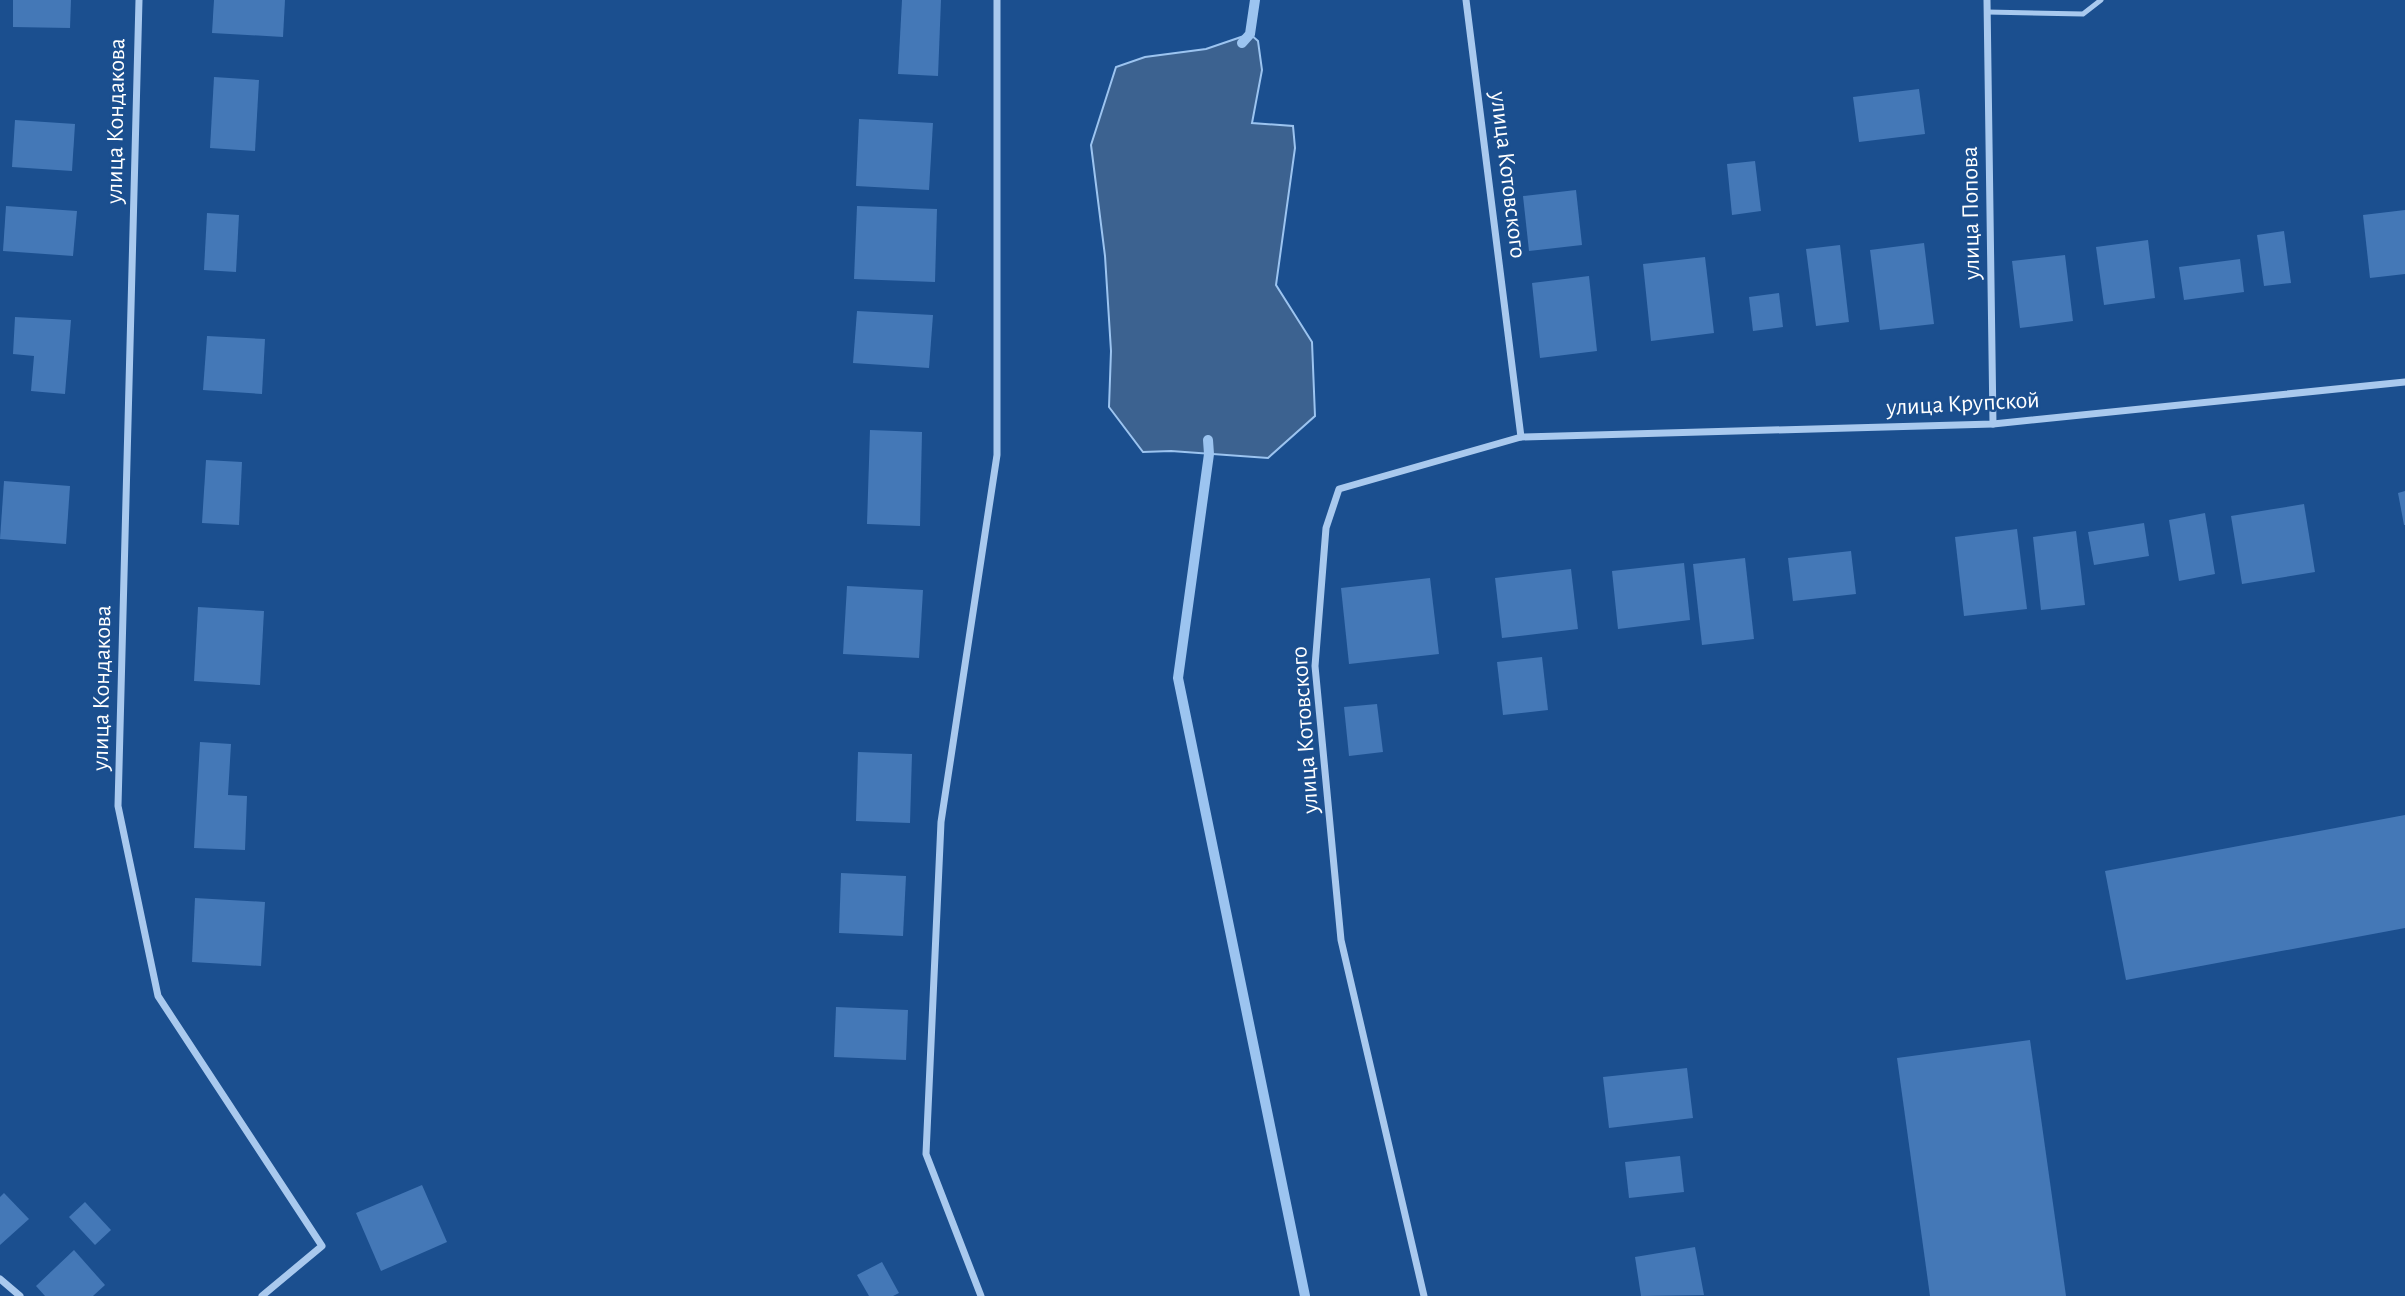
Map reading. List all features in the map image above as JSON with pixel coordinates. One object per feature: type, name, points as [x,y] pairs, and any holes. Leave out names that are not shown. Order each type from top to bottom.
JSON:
[{"type":"street","name":"улица Кондакова","points":[[139,0],[118,806],[158,996],[322,1246],[262,1296]]},
{"type":"street","points":[[981,1296],[926,1154],[942,822],[997,455],[997,0]]},
{"type":"street","name":"улица Котовского","points":[[1424,1296],[1341,940],[1315,666],[1326,528],[1339,489],[1521,437],[1466,0]]},
{"type":"street","name":"улица Попова","points":[[1987,0],[1993,424]]},
{"type":"street","name":"улица Крупской","points":[[1521,437],[1993,424],[2405,382]]},
{"type":"street","points":[[0,1279],[20,1296]]},
{"type":"lane","points":[[1987,12],[2083,14],[2101,0]]},
{"type":"water","points":[[1250,34],[1258,41],[1262,70],[1252,123],[1293,126],[1295,148],[1276,285],[1312,342],[1315,416],[1268,458],[1171,451],[1143,452],[1109,407],[1111,351],[1105,256],[1091,145],[1116,67],[1145,57],[1206,49]]},
{"type":"building","points":[[13,0],[71,0],[70,28],[13,27]]},
{"type":"building","points":[[214,0],[285,0],[283,37],[212,33]]},
{"type":"building","points":[[902,0],[941,0],[938,76],[898,74]]},
{"type":"building","points":[[214,77],[259,80],[255,151],[210,148]]},
{"type":"building","points":[[1919,89],[1925,134],[1859,142],[1853,97]]},
{"type":"building","points":[[859,119],[933,123],[929,190],[856,186]]},
{"type":"building","points":[[15,120],[75,124],[72,171],[12,167]]},
{"type":"building","points":[[1755,161],[1761,211],[1732,215],[1727,164]]},
{"type":"building","points":[[1576,190],[1582,245],[1529,251],[1523,196]]},
{"type":"building","points":[[6,206],[77,211],[73,256],[3,251]]},
{"type":"building","points":[[857,206],[937,209],[935,282],[854,279]]},
{"type":"building","points":[[2405,210],[2405,274],[2370,278],[2363,215]]},
{"type":"building","points":[[207,213],[239,215],[236,272],[204,270]]},
{"type":"building","points":[[2284,231],[2291,283],[2264,286],[2257,235]]},
{"type":"building","points":[[2148,240],[2155,298],[2104,305],[2096,247]]},
{"type":"building","points":[[1924,243],[1934,324],[1880,330],[1870,250]]},
{"type":"building","points":[[1840,245],[1849,322],[1816,326],[1806,249]]},
{"type":"building","points":[[2065,255],[2073,321],[2020,328],[2012,261]]},
{"type":"building","points":[[1705,257],[1714,333],[1651,341],[1643,264]]},
{"type":"building","points":[[2240,259],[2244,292],[2184,300],[2179,267]]},
{"type":"building","points":[[1589,276],[1597,351],[1540,358],[1532,283]]},
{"type":"building","points":[[1779,293],[1783,327],[1753,331],[1749,297]]},
{"type":"building","points":[[857,311],[933,315],[929,368],[853,363]]},
{"type":"building","points":[[15,317],[71,320],[65,394],[31,391],[34,356],[13,354]]},
{"type":"building","points":[[207,336],[265,339],[262,394],[203,390]]},
{"type":"building","points":[[870,430],[922,432],[920,526],[867,524]]},
{"type":"building","points":[[206,460],[242,462],[239,525],[202,523]]},
{"type":"building","points":[[4,481],[70,486],[66,544],[0,539]]},
{"type":"building","points":[[2405,491],[2405,525],[2404,525],[2398,493]]},
{"type":"building","points":[[2304,504],[2315,572],[2242,584],[2231,516]]},
{"type":"building","points":[[2205,513],[2215,574],[2179,581],[2169,520]]},
{"type":"building","points":[[2144,523],[2149,556],[2094,565],[2088,532]]},
{"type":"building","points":[[2017,529],[2027,609],[1964,616],[1955,537]]},
{"type":"building","points":[[2076,531],[2085,605],[2041,610],[2033,537]]},
{"type":"building","points":[[1851,551],[1856,594],[1793,601],[1788,558]]},
{"type":"building","points":[[1745,558],[1754,639],[1702,645],[1693,564]]},
{"type":"building","points":[[1684,563],[1690,620],[1618,629],[1612,571]]},
{"type":"building","points":[[1571,569],[1578,629],[1502,638],[1495,578]]},
{"type":"building","points":[[1430,578],[1439,654],[1349,664],[1341,588]]},
{"type":"building","points":[[847,586],[923,590],[919,658],[843,654]]},
{"type":"building","points":[[198,607],[264,611],[260,685],[194,681]]},
{"type":"building","points":[[1542,657],[1548,710],[1503,715],[1497,662]]},
{"type":"building","points":[[1377,704],[1383,752],[1349,756],[1344,707]]},
{"type":"building","points":[[200,742],[231,744],[228,795],[247,796],[245,850],[194,848]]},
{"type":"building","points":[[858,752],[912,754],[910,823],[856,821]]},
{"type":"building","points":[[2405,815],[2405,928],[2126,980],[2105,871]]},
{"type":"building","points":[[841,873],[906,876],[903,936],[839,933]]},
{"type":"building","points":[[195,898],[265,902],[261,966],[192,962]]},
{"type":"building","points":[[836,1007],[908,1010],[906,1060],[834,1057]]},
{"type":"building","points":[[2030,1040],[2066,1296],[1930,1296],[1897,1058]]},
{"type":"building","points":[[1687,1068],[1693,1118],[1609,1128],[1603,1077]]},
{"type":"building","points":[[1680,1156],[1684,1192],[1629,1198],[1625,1162]]},
{"type":"building","points":[[422,1185],[447,1242],[381,1271],[356,1213]]},
{"type":"building","points":[[4,1193],[29,1219],[0,1245],[0,1197]]},
{"type":"building","points":[[85,1202],[111,1230],[95,1245],[69,1217]]},
{"type":"building","points":[[1695,1247],[1704,1295],[1641,1296],[1635,1257]]},
{"type":"building","points":[[74,1250],[105,1285],[93,1296],[45,1296],[36,1286]]},
{"type":"building","points":[[882,1262],[899,1293],[893,1296],[869,1296],[857,1275]]},
{"type":"waterway","points":[[1242,43],[1250,34],[1255,0]]},
{"type":"waterway","points":[[1208,440],[1209,454],[1178,678],[1305,1296]]}]
